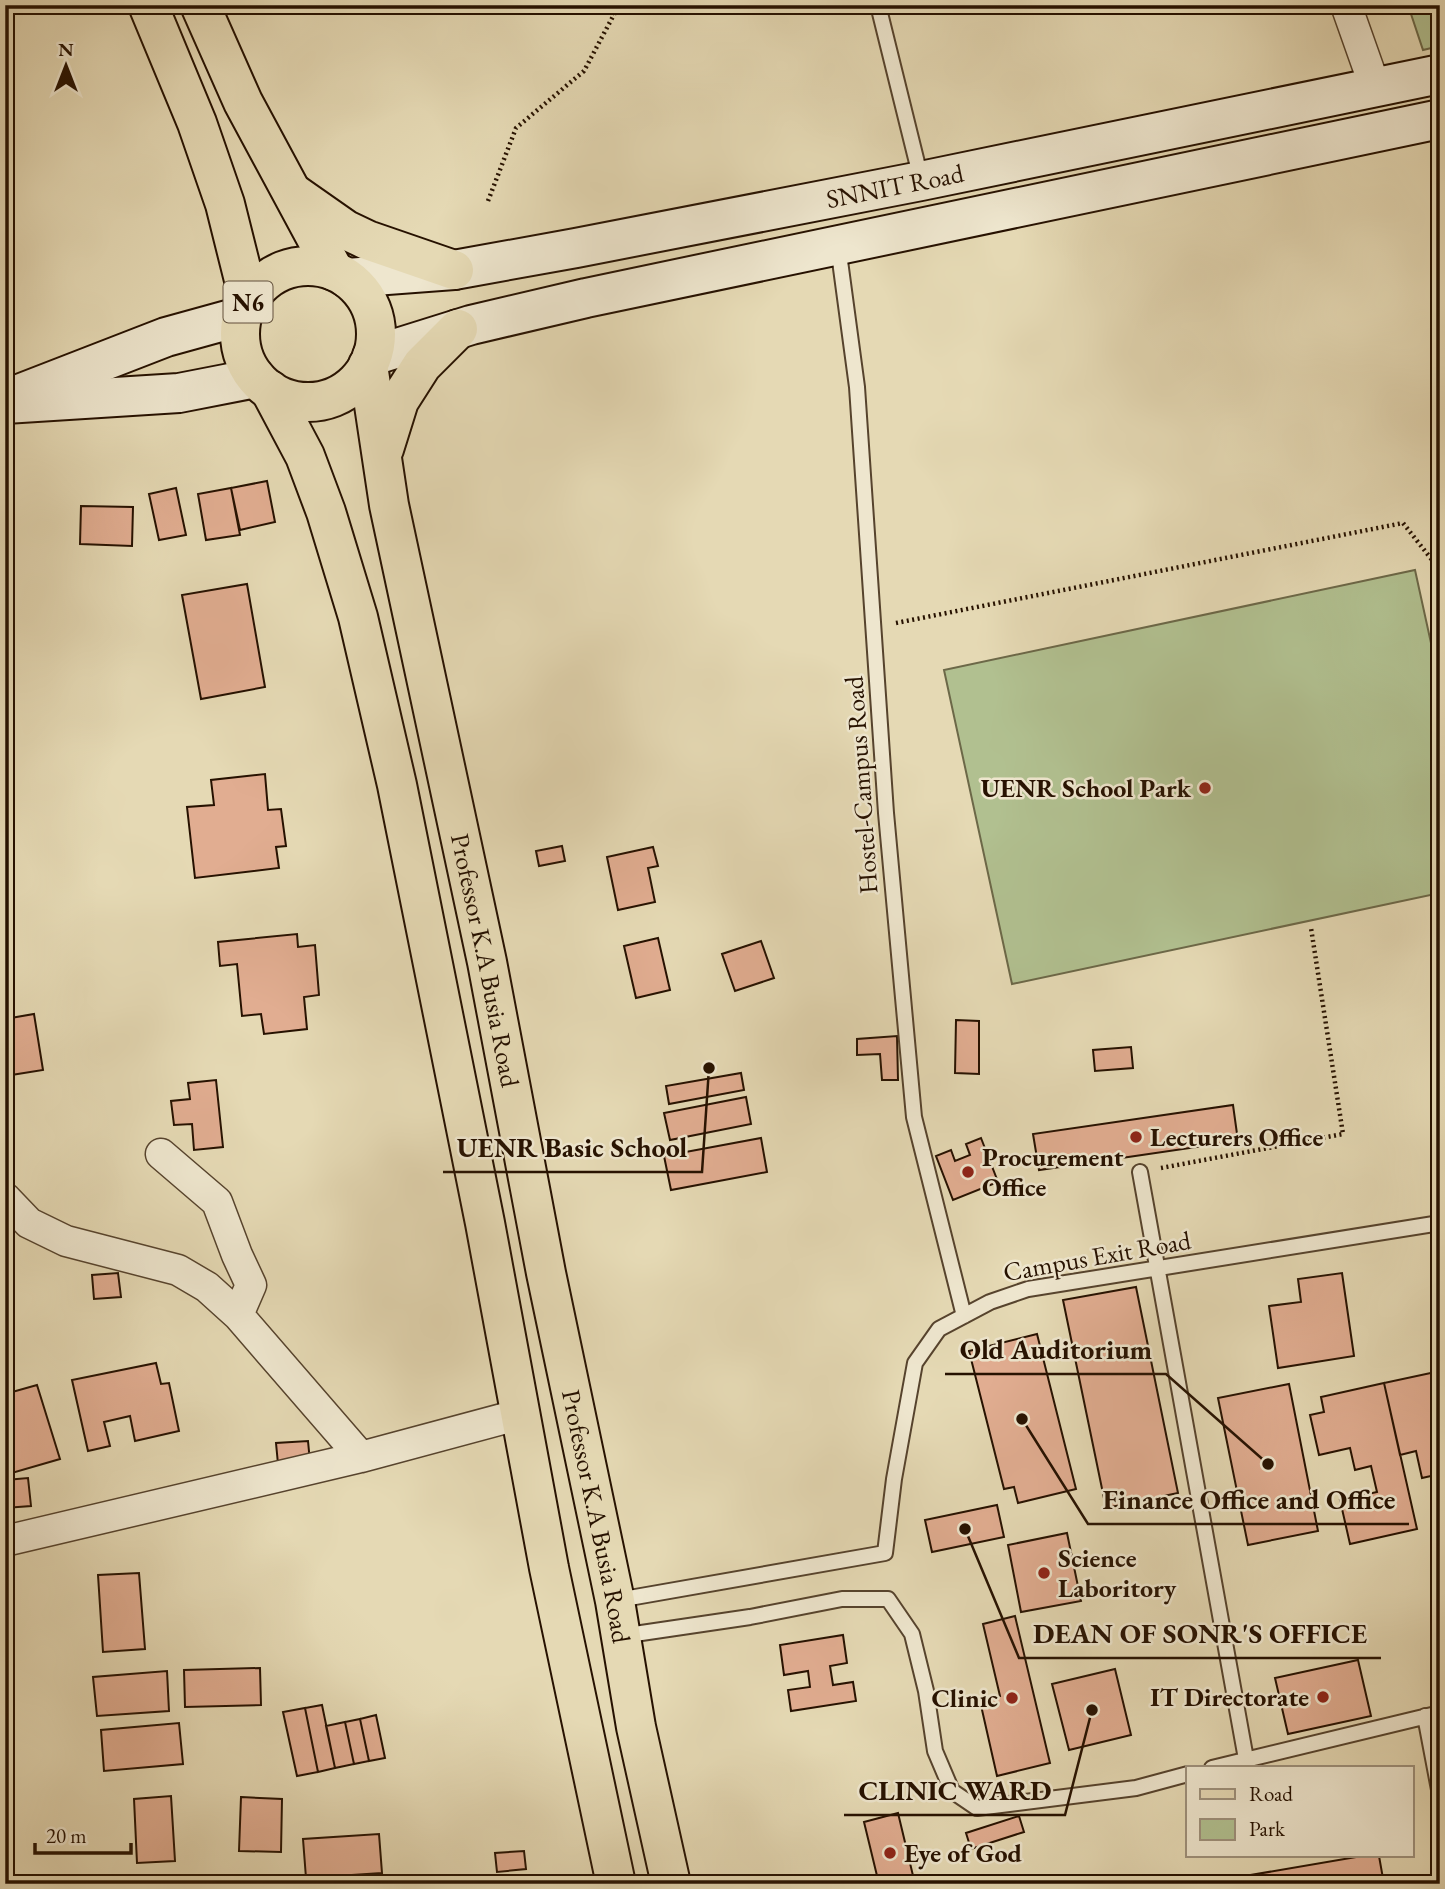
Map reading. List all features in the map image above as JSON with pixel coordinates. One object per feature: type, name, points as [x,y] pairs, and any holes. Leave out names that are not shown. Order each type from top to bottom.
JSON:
[{"type":"main road","name":"N6","points":[[148,5],[197,123],[225,204],[245,308],[240,338],[244,359],[263,384]]},
{"type":"main road","points":[[200,5],[243,102],[290,191],[341,275],[363,293],[372,313],[376,334],[370,361],[357,380],[342,392],[324,399],[305,401],[287,398],[263,384]]},
{"type":"main road","points":[[290,191],[346,230],[366,240],[454,270]]},
{"type":"main road","name":"N6","points":[[245,308],[264,281],[286,269],[310,266],[341,275]]},
{"type":"main road","points":[[382,458],[399,401],[422,365],[458,329]]},
{"type":"main road","name":"Professor K.A Busia Road","points":[[370,361],[389,505],[486,962],[545,1273],[618,1618],[636,1727],[671,1884]]},
{"type":"main road","name":"Professor K.A Busia Road","points":[[263,384],[305,456],[326,512],[358,617],[397,785],[485,1223],[549,1568],[616,1884]]},
{"type":"main road","points":[[485,1223],[534,1212]]},
{"type":"main road","points":[[497,1287],[545,1273]]},
{"type":"street","points":[[1346,5],[1375,87]]},
{"type":"street","name":"SNNIT Road","points":[[341,275],[454,270],[589,246],[1440,74]]},
{"type":"street","name":"SNNIT Road","points":[[370,361],[458,329],[586,298],[1440,119]]},
{"type":"street","points":[[5,402],[90,364],[245,308]]},
{"type":"street","points":[[5,402],[179,393],[263,384]]},
{"type":"street","points":[[161,1154],[217,1202],[251,1285],[238,1315]]},
{"type":"street","points":[[5,1198],[29,1223],[66,1241],[178,1270],[207,1287],[238,1315],[361,1457]]},
{"type":"street","points":[[5,1541],[361,1457],[521,1414]]},
{"type":"lane","points":[[878,5],[921,181]]},
{"type":"lane","name":"Hostel-Campus Road","points":[[838,245],[857,387],[886,813],[914,1117],[964,1315]]},
{"type":"lane","points":[[1140,1172],[1247,1759]]},
{"type":"lane","name":"Campus Exit Road","points":[[618,1618],[885,1553],[894,1479],[915,1363],[939,1329],[990,1301],[1028,1289],[1440,1223]]},
{"type":"lane","points":[[618,1618],[750,1617],[842,1600],[888,1600],[912,1634],[926,1691],[934,1751],[952,1791],[977,1808],[1136,1788],[1186,1775]]},
{"type":"lane","points":[[1220,1766],[1440,1713]]},
{"type":"lane","points":[[1425,1717],[1440,1795]]},
{"type":"path","points":[[607,5],[615,14]]},
{"type":"path","points":[[488,201],[516,128],[584,71],[619,5]]},
{"type":"path","points":[[873,628],[1404,523],[1440,570]]},
{"type":"path","points":[[1140,1172],[1343,1133],[1311,928]]},
{"type":"green space","points":[[1408,5],[1440,5],[1440,46],[1423,50]]},
{"type":"green space","name":"UENR School Park","points":[[1415,570],[1440,684],[1440,893],[1012,984],[944,670]]},
{"type":"building","points":[[267,481],[275,522],[240,530],[231,488]]},
{"type":"building","points":[[176,488],[186,535],[159,540],[149,494]]},
{"type":"building","points":[[231,488],[240,535],[206,540],[198,494]]},
{"type":"building","points":[[81,506],[133,507],[132,546],[80,544]]},
{"type":"building","points":[[247,584],[265,687],[201,699],[182,595]]},
{"type":"building","points":[[265,774],[268,810],[281,809],[286,846],[276,847],[279,868],[195,878],[187,807],[214,805],[211,780]]},
{"type":"building","points":[[562,846],[565,861],[539,866],[536,851]]},
{"type":"building","points":[[653,847],[658,866],[648,868],[655,902],[618,910],[607,857]]},
{"type":"building","points":[[297,934],[298,947],[315,945],[319,995],[304,997],[307,1029],[264,1034],[261,1014],[242,1016],[237,964],[220,966],[218,942]]},
{"type":"building","points":[[658,938],[670,990],[636,998],[624,946]]},
{"type":"building","points":[[761,941],[774,978],[735,991],[722,954]]},
{"type":"building","points":[[34,1014],[43,1070],[5,1076],[5,1019]]},
{"type":"building","points":[[956,1020],[979,1021],[979,1074],[955,1073]]},
{"type":"building","points":[[897,1036],[898,1080],[882,1080],[880,1054],[857,1055],[857,1039]]},
{"type":"building","points":[[1131,1047],[1133,1068],[1095,1071],[1093,1050]]},
{"type":"building","points":[[741,1073],[744,1090],[669,1104],[666,1086]]},
{"type":"building","points":[[216,1080],[223,1147],[194,1150],[192,1124],[174,1125],[171,1101],[190,1099],[188,1083]]},
{"type":"building","points":[[746,1097],[751,1124],[670,1140],[664,1113]]},
{"type":"building","name":"Lecturers Office","points":[[1233,1105],[1238,1141],[1039,1170],[1033,1134]]},
{"type":"building","points":[[761,1138],[767,1172],[671,1190],[664,1156]]},
{"type":"building","name":"Procurement Office","points":[[981,1138],[998,1182],[953,1200],[936,1156],[951,1150],[955,1161],[970,1155],[966,1144]]},
{"type":"building","points":[[118,1273],[121,1297],[94,1299],[92,1275]]},
{"type":"building","points":[[1342,1273],[1354,1356],[1278,1368],[1269,1306],[1301,1302],[1298,1279]]},
{"type":"building","points":[[1136,1287],[1178,1493],[1106,1508],[1063,1300]]},
{"type":"building","points":[[1037,1334],[1076,1489],[1018,1503],[1014,1487],[1004,1489],[969,1351]]},
{"type":"building","points":[[156,1363],[161,1384],[169,1383],[179,1431],[135,1441],[130,1416],[104,1422],[110,1446],[88,1451],[72,1380]]},
{"type":"building","points":[[1440,1371],[1440,1474],[1422,1478],[1416,1451],[1400,1455],[1384,1383]]},
{"type":"building","points":[[1384,1383],[1417,1529],[1350,1544],[1340,1500],[1377,1492],[1371,1466],[1355,1470],[1350,1448],[1319,1455],[1310,1415],[1324,1412],[1321,1397]]},
{"type":"building","points":[[1289,1384],[1318,1531],[1248,1545],[1218,1398]]},
{"type":"building","points":[[37,1385],[60,1459],[5,1475],[5,1394]]},
{"type":"building","points":[[308,1441],[310,1462],[278,1464],[276,1443]]},
{"type":"building","points":[[28,1478],[31,1506],[5,1508],[6,1480]]},
{"type":"building","points":[[997,1505],[1004,1537],[932,1552],[925,1520]]},
{"type":"building","name":"Science Laboritory","points":[[1067,1533],[1081,1601],[1021,1612],[1008,1545]]},
{"type":"building","points":[[139,1573],[145,1649],[103,1652],[98,1575]]},
{"type":"building","name":"Clinic","points":[[1015,1616],[1050,1763],[997,1776],[980,1701],[1000,1696],[983,1624]]},
{"type":"building","points":[[843,1635],[847,1663],[830,1666],[833,1685],[853,1682],[856,1701],[791,1711],[788,1690],[810,1687],[808,1671],[784,1675],[780,1645]]},
{"type":"building","name":"IT Directorate","points":[[1358,1660],[1371,1716],[1288,1734],[1275,1678]]},
{"type":"building","points":[[260,1668],[261,1705],[185,1707],[184,1670]]},
{"type":"building","points":[[1115,1669],[1131,1735],[1069,1750],[1052,1684]]},
{"type":"building","points":[[167,1671],[169,1711],[97,1716],[93,1677]]},
{"type":"building","points":[[322,1705],[335,1768],[318,1772],[305,1708]]},
{"type":"building","points":[[305,1708],[318,1772],[297,1776],[283,1712]]},
{"type":"building","points":[[376,1715],[385,1758],[369,1761],[360,1719]]},
{"type":"building","points":[[360,1719],[369,1761],[354,1764],[345,1722]]},
{"type":"building","points":[[345,1722],[354,1764],[335,1768],[326,1726]]},
{"type":"building","points":[[179,1723],[183,1764],[104,1771],[101,1730]]},
{"type":"building","points":[[171,1796],[175,1861],[137,1863],[134,1799]]},
{"type":"building","points":[[241,1797],[282,1799],[281,1852],[239,1851]]},
{"type":"building","name":"Eye of God","points":[[898,1813],[915,1884],[879,1884],[864,1822]]},
{"type":"building","points":[[1019,1816],[1024,1832],[971,1849],[966,1833]]},
{"type":"building","points":[[379,1834],[382,1873],[306,1878],[303,1839]]},
{"type":"building","points":[[524,1851],[526,1869],[497,1872],[495,1853]]},
{"type":"building","points":[[1356,1857],[1379,1857],[1384,1884],[1198,1884]]},
{"type":"place","name":"UENR School Park","points":[[1205,788]]},
{"type":"place","name":"UENR Basic School","points":[[709,1068]]},
{"type":"place","name":"Lecturers Office","points":[[1136,1137]]},
{"type":"place","name":"Procurement Office","points":[[968,1172]]},
{"type":"place","name":"Finance Office and Office","points":[[1022,1419]]},
{"type":"place","name":"Old Auditorium","points":[[1268,1464]]},
{"type":"place","name":"DEAN OF SONR'S OFFICE","points":[[965,1529]]},
{"type":"place","name":"Science Laboritory","points":[[1044,1573]]},
{"type":"place","name":"IT Directorate","points":[[1323,1697]]},
{"type":"place","name":"Clinic","points":[[1012,1698]]},
{"type":"place","name":"CLINIC WARD","points":[[1092,1710]]},
{"type":"place","name":"Eye of God","points":[[890,1853]]}]
